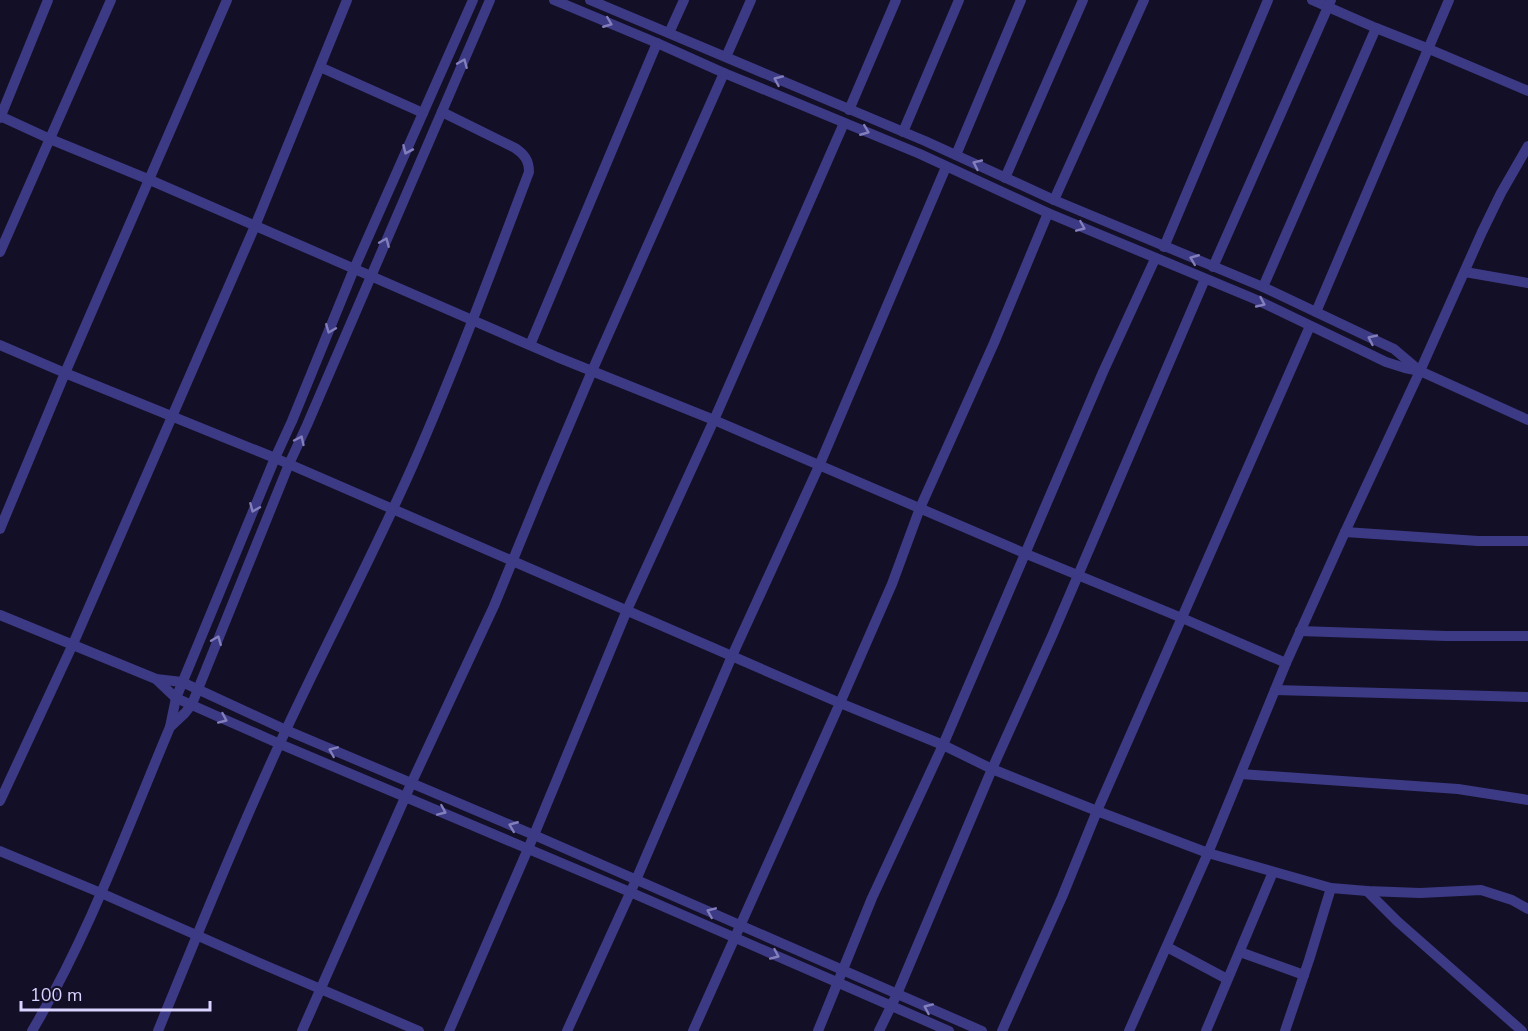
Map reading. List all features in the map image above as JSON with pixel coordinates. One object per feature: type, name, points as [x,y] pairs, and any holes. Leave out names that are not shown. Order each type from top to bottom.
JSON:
[{"type":"street","points":[[48,0],[0,117],[473,321],[714,420],[1286,663]]},
{"type":"street","points":[[0,252],[111,0]]},
{"type":"street","points":[[0,529],[65,373],[228,0]]},
{"type":"street","points":[[0,801],[73,644],[255,226],[347,0]]},
{"type":"street","points":[[32,1031],[63,977],[101,893],[170,727],[182,682],[275,458],[354,269],[473,0]]},
{"type":"street","points":[[170,727],[192,704],[289,464],[490,0]]},
{"type":"street","points":[[554,0],[920,154],[1048,213],[1257,300],[1386,362],[1420,371],[1528,420]]},
{"type":"street","points":[[590,0],[607,4],[669,33],[956,154],[1121,229],[1263,287],[1394,349],[1420,371]]},
{"type":"street","points":[[669,33],[684,0]]},
{"type":"street","points":[[726,57],[751,0]]},
{"type":"street","points":[[849,110],[896,0]]},
{"type":"street","points":[[903,132],[959,0]]},
{"type":"street","points":[[956,154],[1021,0]]},
{"type":"street","points":[[1005,178],[1083,0]]},
{"type":"street","points":[[1054,200],[1144,0]]},
{"type":"street","points":[[1164,246],[1268,0]]},
{"type":"street","points":[[1312,0],[1330,3],[1376,28],[1528,91]]},
{"type":"street","points":[[1316,312],[1449,0]]},
{"type":"street","points":[[1213,267],[1330,3]]},
{"type":"street","points":[[1263,287],[1376,28]]},
{"type":"street","points":[[530,345],[657,43]]},
{"type":"street","points":[[320,67],[423,113]]},
{"type":"street","points":[[302,1031],[411,784],[494,606],[592,371],[724,73]]},
{"type":"street","points":[[793,102],[798,88]]},
{"type":"street","points":[[158,1031],[286,730],[393,509],[473,321],[529,172],[528,162],[521,152],[441,112]]},
{"type":"street","points":[[449,1031],[534,835],[627,610],[714,420],[844,123]]},
{"type":"street","points":[[1129,1031],[1208,853],[1300,631],[1482,232],[1528,146]]},
{"type":"street","points":[[567,1031],[636,880],[732,656],[819,466],[946,166]]},
{"type":"street","points":[[693,1031],[892,584],[920,508],[994,342],[1048,213]]},
{"type":"street","points":[[1115,242],[1121,229]]},
{"type":"street","points":[[818,1031],[872,898],[943,745],[1024,553],[1155,259]]},
{"type":"street","points":[[1465,272],[1528,283]]},
{"type":"street","points":[[879,1031],[1205,279]]},
{"type":"street","points":[[1002,1031],[1310,326]]},
{"type":"street","points":[[0,345],[275,458],[840,703],[943,745],[992,769],[1208,853],[1331,888],[1420,893],[1481,890],[1512,900],[1528,909]]},
{"type":"street","points":[[1345,532],[1479,541],[1528,541]]},
{"type":"street","points":[[0,615],[156,679],[182,682],[286,730],[741,924],[982,1031]]},
{"type":"street","points":[[1300,631],[1528,636]]},
{"type":"street","points":[[156,679],[176,698],[949,1031]]},
{"type":"street","points":[[1275,690],[1528,697]]},
{"type":"street","points":[[1241,774],[1458,789],[1528,800]]},
{"type":"street","points":[[0,851],[419,1031]]},
{"type":"street","points":[[1206,1031],[1273,872]]},
{"type":"street","points":[[1285,1031],[1331,888]]},
{"type":"street","points":[[1366,891],[1412,935],[1522,1031]]},
{"type":"street","points":[[1167,947],[1227,979]]},
{"type":"street","points":[[1240,952],[1304,975]]}]
